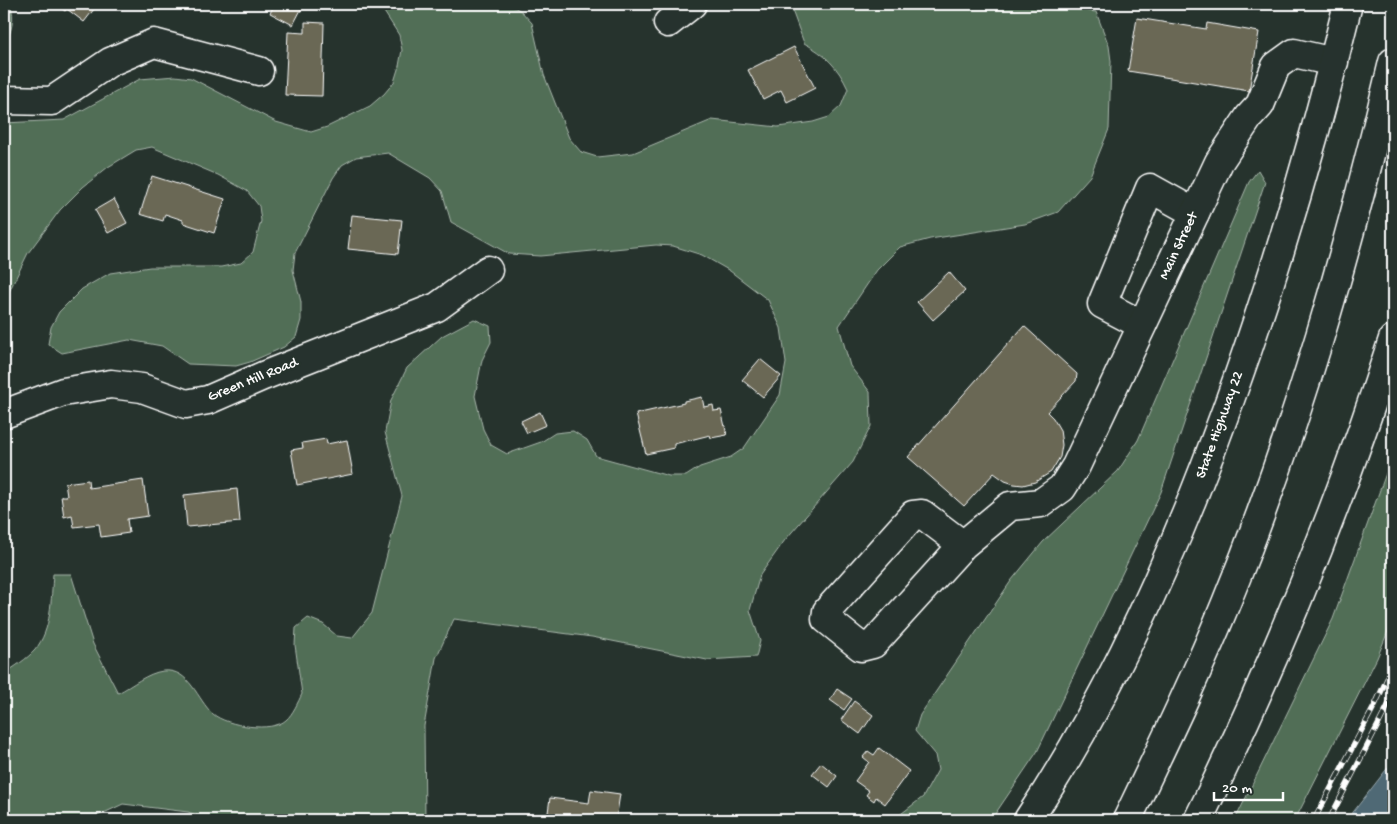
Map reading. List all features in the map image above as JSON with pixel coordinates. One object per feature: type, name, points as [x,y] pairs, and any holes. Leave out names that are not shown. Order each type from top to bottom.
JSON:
[{"type":"main road","points":[[668,23],[692,4]]},
{"type":"main road","name":"State Highway 22","points":[[1028,820],[1071,750],[1108,683],[1142,615],[1208,460],[1264,302],[1293,210],[1348,4]]},
{"type":"main road","points":[[4,100],[52,101],[110,62],[154,43],[259,71]]},
{"type":"main road","name":"Main Street","points":[[963,545],[1010,506],[1041,503],[1062,488],[1076,466],[1219,162],[1248,117],[1260,105],[1276,66],[1294,53],[1334,62]]},
{"type":"main road","points":[[1127,820],[1175,720],[1226,603],[1271,485],[1310,368],[1346,247],[1393,62]]},
{"type":"main road","points":[[1142,325],[1102,304],[1150,188],[1195,213]]},
{"type":"main road","name":"Green Hill Road","points":[[4,414],[64,392],[111,384],[142,388],[186,404],[208,400],[263,376],[437,307],[488,270]]},
{"type":"main road","points":[[1198,820],[1287,629],[1335,508],[1393,338]]},
{"type":"main road","points":[[922,514],[963,545],[873,644],[861,647],[826,619],[826,611],[913,515],[922,514]]},
{"type":"green space","points":[[4,4],[10,4],[13,20],[11,31],[4,46]]},
{"type":"green space","points":[[379,4],[509,4],[521,11],[532,23],[544,75],[569,138],[581,152],[597,157],[633,153],[712,120],[778,127],[813,122],[829,117],[841,106],[848,89],[840,74],[830,62],[804,43],[793,13],[795,4],[1041,4],[1096,12],[1109,46],[1111,61],[1109,129],[1090,176],[1058,212],[1025,224],[930,239],[900,247],[877,270],[839,326],[850,366],[870,392],[871,426],[853,462],[785,540],[760,575],[750,610],[760,641],[756,657],[707,660],[592,637],[454,619],[436,658],[424,726],[425,820],[211,820],[188,812],[123,804],[89,820],[4,820],[4,674],[28,657],[41,642],[50,614],[53,574],[71,574],[93,644],[118,693],[151,674],[172,671],[180,674],[192,686],[213,714],[228,722],[260,727],[279,724],[289,717],[302,694],[295,645],[296,628],[308,618],[323,624],[337,636],[352,638],[372,613],[402,496],[385,432],[391,400],[407,368],[442,336],[474,319],[490,326],[491,342],[482,360],[475,396],[483,429],[491,445],[507,454],[541,442],[555,433],[573,431],[587,440],[596,456],[669,476],[686,476],[700,467],[731,457],[744,448],[780,395],[786,363],[781,328],[768,300],[730,271],[702,255],[673,246],[656,245],[540,256],[509,254],[451,222],[442,191],[430,178],[388,153],[356,157],[342,165],[333,178],[295,253],[293,270],[301,302],[301,320],[296,337],[284,347],[250,362],[236,366],[188,364],[162,346],[129,340],[62,353],[48,344],[51,327],[59,312],[82,289],[110,273],[150,267],[221,267],[241,263],[253,252],[261,221],[259,206],[247,191],[218,175],[152,147],[136,150],[108,167],[83,187],[60,210],[28,253],[4,302],[4,123],[64,120],[140,79],[175,76],[191,78],[276,122],[311,132],[327,127],[370,106],[394,82],[402,50],[399,35]]},
{"type":"green space","points":[[1258,170],[1265,182],[1161,492],[1037,752],[991,820],[893,820],[923,797],[938,770],[935,755],[915,731],[920,715],[1011,581],[1043,542],[1118,471],[1138,440],[1249,182]]},
{"type":"green space","points":[[1393,454],[1393,619],[1377,658],[1295,820],[1235,820],[1333,619]]},
{"type":"water","points":[[1393,761],[1393,820],[1347,820]]},
{"type":"building","points":[[56,4],[98,4],[84,22],[67,9],[65,11]]},
{"type":"building","points":[[275,4],[304,4],[293,25],[270,13]]},
{"type":"building","points":[[1137,18],[1206,29],[1207,23],[1259,32],[1249,91],[1128,71]]},
{"type":"building","points":[[305,22],[324,23],[322,96],[285,95],[288,32],[305,33]]},
{"type":"building","points":[[794,47],[815,88],[787,102],[781,90],[763,99],[748,70]]},
{"type":"building","points":[[152,176],[225,199],[214,233],[183,223],[183,220],[165,214],[163,221],[140,214]]},
{"type":"building","points":[[114,199],[127,223],[108,233],[95,210]]},
{"type":"building","points":[[352,215],[402,220],[398,254],[348,249]]},
{"type":"building","points":[[949,272],[965,291],[933,320],[917,302]]},
{"type":"building","points":[[1024,326],[1077,374],[1076,381],[1047,412],[1060,430],[1062,445],[1060,457],[1051,472],[1035,482],[1023,485],[1005,481],[994,473],[964,506],[908,457]]},
{"type":"building","points":[[760,359],[781,376],[763,397],[742,380]]},
{"type":"building","points":[[702,397],[704,407],[713,405],[714,411],[721,410],[727,435],[711,438],[710,435],[674,444],[674,448],[646,454],[636,414]]},
{"type":"building","points":[[540,412],[546,425],[527,433],[521,421]]},
{"type":"building","points":[[326,439],[327,444],[347,440],[353,474],[297,485],[291,450],[303,448],[302,443]]},
{"type":"building","points":[[88,480],[89,488],[143,480],[148,516],[127,519],[129,533],[101,537],[99,524],[74,527],[72,515],[64,517],[61,496],[67,496],[65,483]]},
{"type":"building","points":[[237,489],[240,522],[187,527],[184,495]]},
{"type":"building","points":[[837,689],[852,699],[844,710],[830,700]]},
{"type":"building","points":[[854,701],[873,715],[860,734],[841,720]]},
{"type":"building","points":[[879,748],[909,771],[885,804],[876,797],[874,801],[866,795],[869,791],[855,781],[869,762],[863,757],[868,751],[874,755]]},
{"type":"building","points":[[821,763],[837,776],[829,787],[812,774]]},
{"type":"building","points":[[591,790],[620,794],[616,820],[547,820],[550,798],[589,803]]},
{"type":"railway","points":[[1314,820],[1375,705],[1393,666]]},
{"type":"railway","points":[[1329,820],[1393,696]]}]
